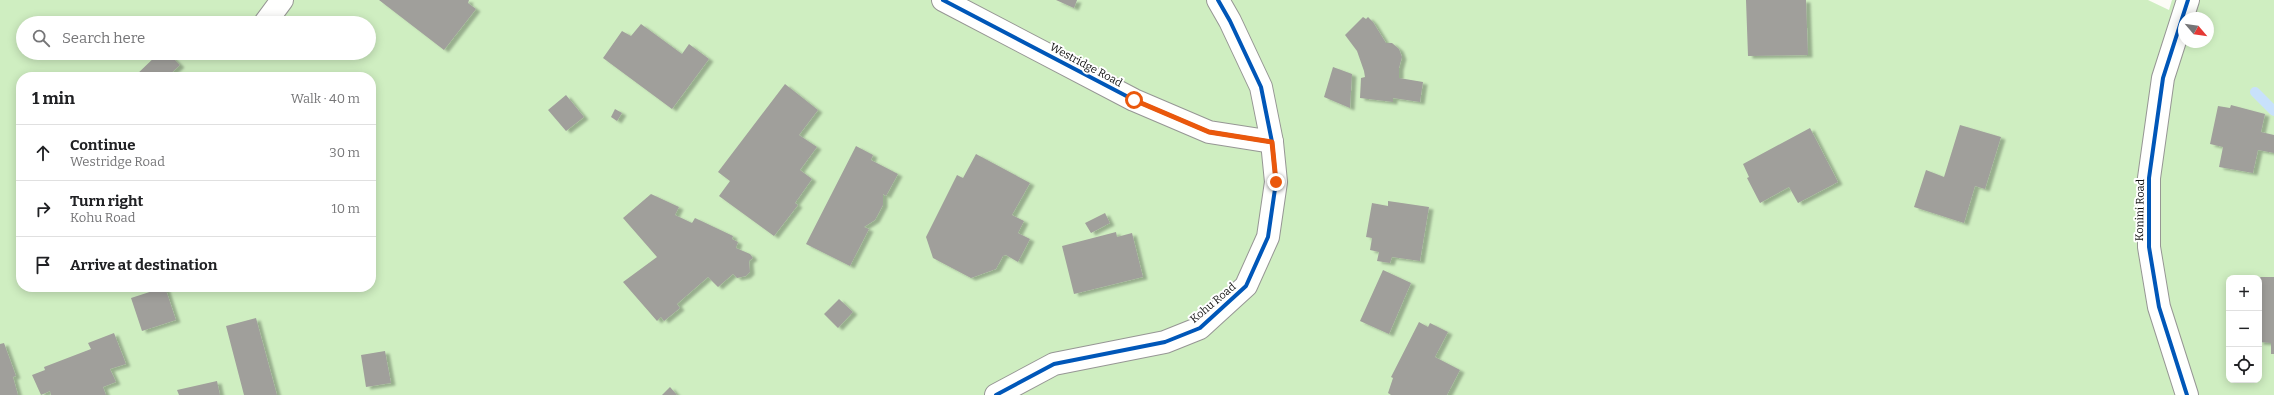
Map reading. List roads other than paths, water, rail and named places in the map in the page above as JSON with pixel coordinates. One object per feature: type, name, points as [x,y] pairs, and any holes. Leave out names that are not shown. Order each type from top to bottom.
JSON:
[{"type":"street","points":[[270,16],[282,0]]},
{"type":"street","name":"Westridge Road","points":[[943,0],[1134,100],[1209,132],[1272,142]]},
{"type":"street","name":"Kohu Road","points":[[996,395],[1054,364],[1165,342],[1200,328],[1246,286],[1268,236],[1276,182],[1272,142],[1261,87],[1230,21],[1218,0]]},
{"type":"street","name":"Konini Road","points":[[2187,395],[2159,307],[2149,239],[2149,178],[2163,78],[2188,0]]},
{"type":"waterway","points":[[2255,92],[2274,111]]}]
